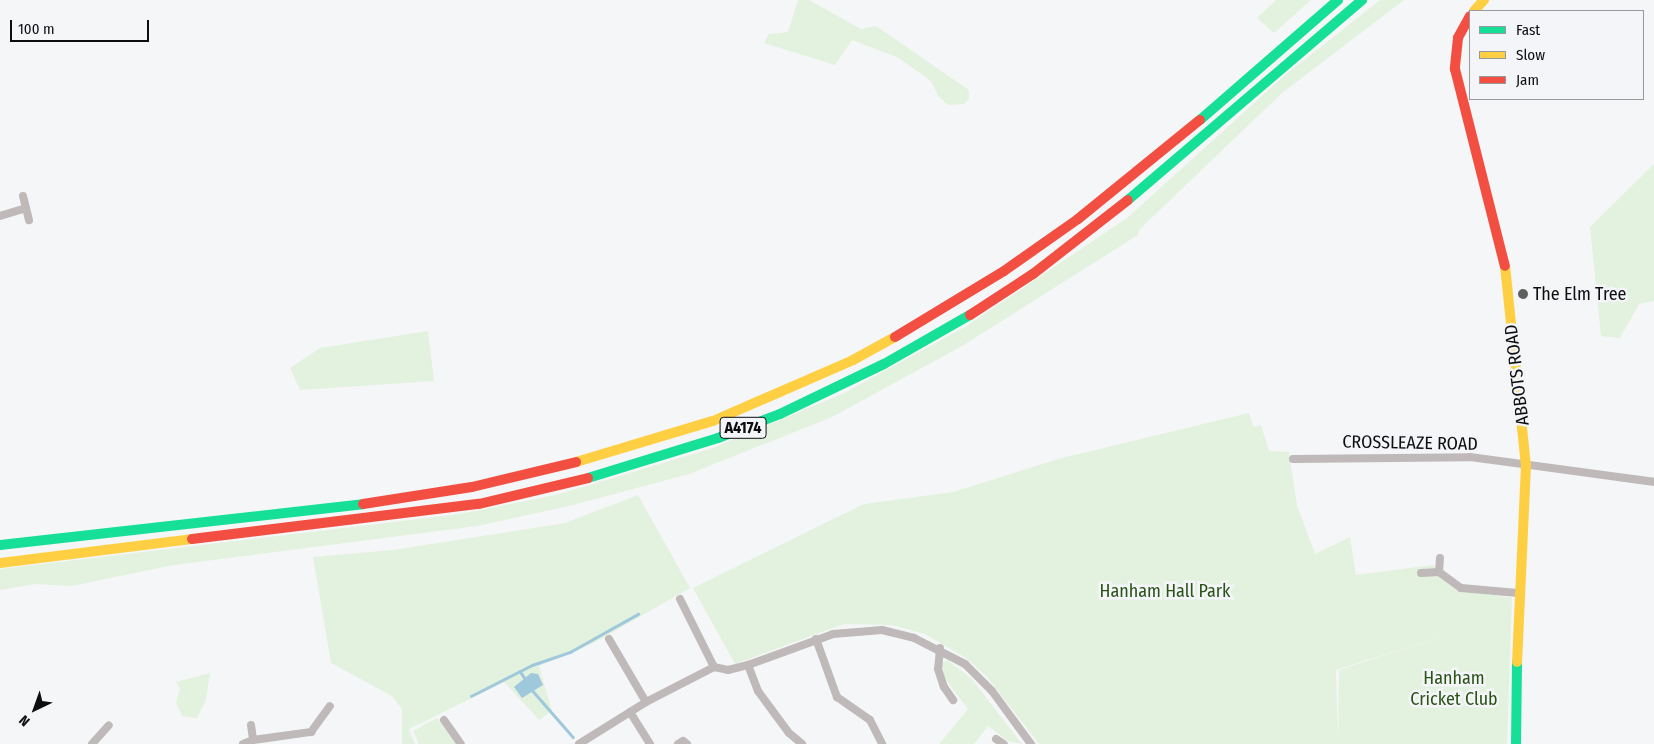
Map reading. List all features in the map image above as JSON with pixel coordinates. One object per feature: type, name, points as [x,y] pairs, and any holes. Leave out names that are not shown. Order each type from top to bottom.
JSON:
[{"type":"main road","name":"A4174","points":[[0,545],[381,502],[472,487],[552,469],[738,410],[853,360],[931,317],[1004,271],[1078,219],[1338,0]]},
{"type":"main road","name":"A4174","points":[[0,563],[218,539],[479,504],[558,487],[718,438],[780,414],[884,364],[971,315],[1033,274],[1098,226],[1362,0]]},
{"type":"main road","points":[[1475,10],[1484,0]]},
{"type":"main road","name":"ABBOTS ROAD","points":[[1469,18],[1458,38],[1455,69],[1505,260],[1526,465],[1518,593],[1516,744]]},
{"type":"street","points":[[23,196],[29,220]]},
{"type":"street","points":[[0,216],[26,208]]},
{"type":"street","name":"CROSSLEAZE ROAD","points":[[1293,459],[1439,455],[1654,482]]},
{"type":"street","points":[[1440,558],[1440,572]]},
{"type":"street","points":[[1421,572],[1440,572],[1467,590],[1518,593]]},
{"type":"street","points":[[680,599],[714,667]]},
{"type":"street","points":[[579,744],[646,702],[714,667],[728,670],[748,665],[816,639],[856,630],[882,630],[914,638],[940,648],[966,664],[992,691],[1031,744]]},
{"type":"street","points":[[609,638],[646,702]]},
{"type":"street","points":[[816,639],[837,697],[870,720],[882,744]]},
{"type":"street","points":[[940,648],[938,669],[944,687],[953,700]]},
{"type":"street","points":[[748,665],[758,691],[789,733],[802,744]]},
{"type":"street","points":[[243,744],[253,740],[311,732],[330,706]]},
{"type":"street","points":[[630,712],[650,744]]},
{"type":"street","points":[[444,720],[462,744]]},
{"type":"street","points":[[92,744],[109,725]]},
{"type":"street","points":[[251,725],[253,740]]},
{"type":"street","points":[[996,739],[1004,744]]},
{"type":"street","points":[[678,744],[683,741],[687,744]]},
{"type":"green space","points":[[798,0],[809,0],[861,29],[876,26],[969,90],[969,99],[964,104],[948,105],[938,96],[931,81],[899,58],[852,40],[835,65],[764,43],[769,34],[788,32]]},
{"type":"green space","points":[[1276,0],[1311,0],[1274,33],[1257,18]]},
{"type":"green space","points":[[1380,0],[1404,0],[1282,93],[1139,230],[1138,235],[962,346],[832,417],[689,474],[573,505],[477,526],[174,565],[71,586],[35,584],[0,590],[0,569],[460,514],[556,495],[713,448],[844,393],[965,327],[1127,218],[1285,75]]},
{"type":"green space","points":[[1654,164],[1654,301],[1639,304],[1620,338],[1601,336],[1590,227]]},
{"type":"green space","points":[[428,331],[434,381],[300,390],[290,368],[320,348]]},
{"type":"green space","name":"Hanham Hall Park","points":[[1249,413],[1254,427],[1261,425],[1269,451],[1289,452],[1297,505],[1315,554],[1350,537],[1356,575],[1433,565],[1450,582],[1474,592],[1512,598],[1507,744],[1039,744],[987,677],[966,658],[925,634],[892,625],[844,624],[735,664],[693,588],[864,504],[953,492],[1062,458]],"holes":[[[1456,632],[1339,670],[1338,738],[1336,670]]]},
{"type":"green space","points":[[638,495],[690,588],[594,643],[539,666],[552,711],[539,720],[504,682],[409,729],[415,744],[402,744],[402,709],[392,696],[331,663],[313,557],[393,550],[565,523]]},
{"type":"green space","points":[[947,660],[971,678],[1022,744],[1008,741],[988,726],[974,744],[939,744],[968,709],[945,679],[942,664]]},
{"type":"green space","points":[[210,673],[206,700],[197,718],[182,716],[176,702],[180,688],[176,682]]},
{"type":"green space","points":[[437,718],[456,744],[419,744],[413,731]]},
{"type":"water","points":[[531,673],[538,674],[543,685],[522,698],[514,687]]},
{"type":"waterway","points":[[471,696],[532,665],[570,652],[638,614]]},
{"type":"waterway","points":[[520,671],[524,677]]},
{"type":"waterway","points":[[533,691],[573,737]]},
{"type":"traffic: fast","points":[[1200,120],[1338,0]]},
{"type":"traffic: fast","points":[[1128,200],[1362,0]]},
{"type":"traffic: fast","points":[[588,478],[718,438],[780,414],[884,364],[970,315]]},
{"type":"traffic: fast","points":[[0,545],[363,504]]},
{"type":"traffic: fast","points":[[1516,744],[1517,662]]},
{"type":"traffic: slow","points":[[1475,10],[1484,0]]},
{"type":"traffic: slow","points":[[1505,266],[1526,465],[1517,662]]},
{"type":"traffic: slow","points":[[576,462],[713,421],[853,360],[895,337]]},
{"type":"traffic: slow","points":[[0,563],[192,539]]},
{"type":"traffic: jam","points":[[1469,18],[1458,38],[1455,69],[1505,266]]},
{"type":"traffic: jam","points":[[895,337],[1004,271],[1078,219],[1200,120]]},
{"type":"traffic: jam","points":[[970,315],[1033,274],[1128,200]]},
{"type":"traffic: jam","points":[[363,504],[472,487],[576,462]]},
{"type":"traffic: jam","points":[[192,539],[479,504],[588,478]]},
{"type":"place","name":"The Elm Tree","points":[[1523,294]]},
{"type":"park label","name":"Hanham Cricket Club","points":[[1454,690]]}]
